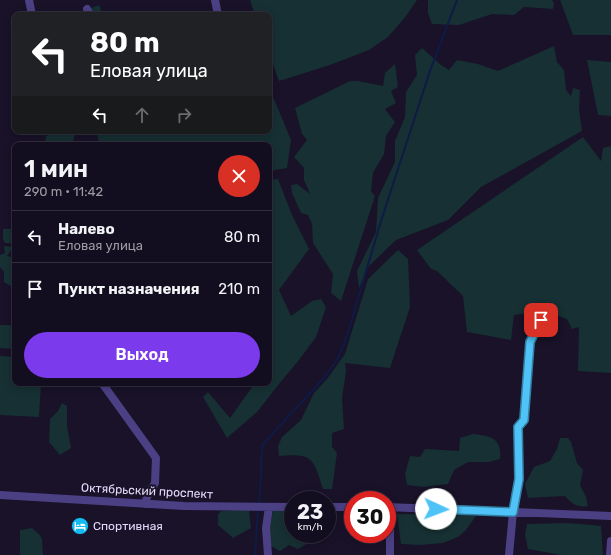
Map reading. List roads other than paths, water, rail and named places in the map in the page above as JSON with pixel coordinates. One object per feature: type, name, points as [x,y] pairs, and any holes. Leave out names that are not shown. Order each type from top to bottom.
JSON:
[{"type":"street","points":[[29,0],[31,12]]},
{"type":"street","points":[[215,0],[217,12]]},
{"type":"street","points":[[509,555],[513,512],[519,479],[518,427],[524,420],[530,342],[541,320]]},
{"type":"street","points":[[104,386],[156,458],[155,483],[147,497],[145,504]]},
{"type":"street","name":"Октябрьский проспект","points":[[0,495],[184,506],[284,507]]},
{"type":"street","points":[[268,555],[266,528],[269,506]]},
{"type":"street","points":[[396,507],[611,516]]},
{"type":"street","points":[[610,555],[611,541]]},
{"type":"street","points":[[390,543],[390,555]]},
{"type":"waterway","points":[[259,504],[263,444],[323,379],[337,360],[346,339],[381,221],[430,71],[457,0]]},
{"type":"waterway","points":[[255,555],[258,510]]},
{"type":"place","name":"Спортивная","points":[[80,526]]}]
